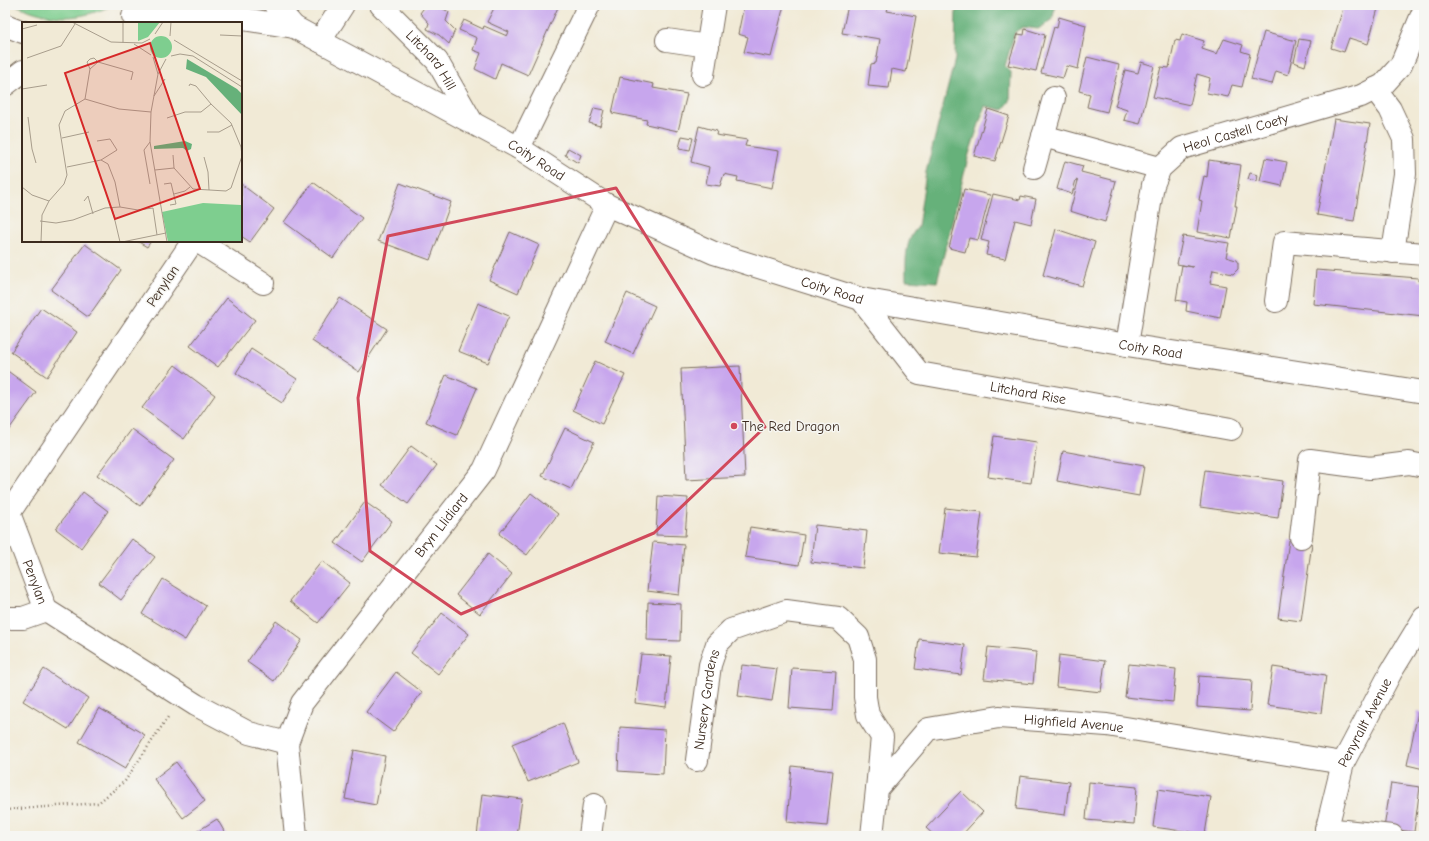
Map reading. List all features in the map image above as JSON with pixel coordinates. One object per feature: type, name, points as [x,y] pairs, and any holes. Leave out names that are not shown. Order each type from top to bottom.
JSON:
[{"type":"street","points":[[275,5],[294,27]]},
{"type":"street","points":[[320,41],[343,5]]},
{"type":"street","name":"Litchard Hill","points":[[381,5],[437,61],[472,122]]},
{"type":"street","points":[[519,148],[589,5]]},
{"type":"street","points":[[703,75],[714,5]]},
{"type":"street","points":[[133,15],[193,10],[294,27]]},
{"type":"street","name":"Heol Castell Coety","points":[[1127,345],[1154,185],[1160,168],[1182,148],[1361,96],[1384,85],[1402,65],[1424,10]]},
{"type":"street","points":[[5,25],[22,32]]},
{"type":"street","name":"Coity Road","points":[[294,27],[519,148],[607,205],[714,253],[860,299],[1127,345],[1424,392]]},
{"type":"street","points":[[667,40],[708,46]]},
{"type":"street","points":[[5,85],[22,72]]},
{"type":"street","points":[[1375,89],[1390,109],[1404,139],[1405,174],[1393,252]]},
{"type":"street","points":[[1034,168],[1054,98]]},
{"type":"street","points":[[1043,136],[1160,168]]},
{"type":"street","name":"Bryn Llidiard","points":[[296,836],[286,744],[302,703],[484,470],[607,205]]},
{"type":"street","name":"Penylan","points":[[192,242],[7,513],[46,610],[182,696],[249,733],[286,744]]},
{"type":"street","points":[[199,242],[262,283]]},
{"type":"street","points":[[1276,301],[1284,242],[1424,254]]},
{"type":"street","name":"Litchard Rise","points":[[860,299],[919,373],[1231,429]]},
{"type":"street","points":[[1301,537],[1310,460],[1370,468],[1409,463],[1424,466]]},
{"type":"street","points":[[5,618],[23,618],[46,610]]},
{"type":"street","name":"Nursery Gardens","points":[[697,760],[710,665],[717,644],[731,630],[786,611],[838,618],[858,637],[865,659],[865,697],[868,715],[882,737],[877,789]]},
{"type":"street","name":"Penyrallt Avenue","points":[[1326,833],[1343,763],[1391,672],[1424,618]]},
{"type":"street","name":"Highfield Avenue","points":[[877,789],[928,729],[999,717],[1107,725],[1343,763]]},
{"type":"street","points":[[872,836],[877,789]]},
{"type":"street","points":[[590,836],[594,805]]},
{"type":"street","points":[[1326,833],[1392,836]]},
{"type":"path","points":[[5,810],[98,803],[125,781],[182,696]]},
{"type":"highlighted area","points":[[616,188],[765,427],[654,533],[461,614],[370,551],[358,398],[388,236]]},
{"type":"green space","points":[[16,5],[113,5],[88,14],[65,17],[41,14]]},
{"type":"green space","points":[[956,5],[1056,5],[1052,20],[1038,29],[1023,27],[1015,32],[1005,66],[1011,72],[1010,101],[1003,110],[985,106],[969,154],[937,282],[906,280],[908,245],[913,233],[918,227],[926,172],[955,59]]},
{"type":"building","points":[[426,5],[436,5],[449,12],[446,21],[455,30],[449,44],[439,35],[427,29],[429,23],[420,13]]},
{"type":"building","points":[[486,5],[559,5],[528,75],[501,63],[495,79],[475,69],[481,53],[473,50],[477,38],[459,30],[464,20],[483,29],[484,26],[507,36],[509,32],[487,22],[494,8]]},
{"type":"building","points":[[744,5],[784,5],[771,57],[744,52],[748,37],[738,34]]},
{"type":"building","points":[[848,5],[889,5],[887,11],[916,16],[906,72],[892,69],[889,88],[868,86],[871,64],[876,63],[880,39],[842,33]]},
{"type":"building","points":[[1344,5],[1379,5],[1368,44],[1349,38],[1344,52],[1331,48]]},
{"type":"building","points":[[1059,17],[1086,25],[1078,69],[1067,66],[1063,78],[1041,73],[1054,27],[1057,28]]},
{"type":"building","points":[[1025,29],[1045,35],[1036,71],[1008,65],[1018,34],[1024,35]]},
{"type":"building","points":[[1264,32],[1296,41],[1288,75],[1276,71],[1272,84],[1251,79]]},
{"type":"building","points":[[1182,34],[1204,41],[1202,49],[1217,54],[1224,39],[1243,45],[1241,51],[1250,54],[1242,87],[1232,85],[1228,97],[1207,93],[1210,78],[1197,74],[1190,105],[1153,97],[1161,67],[1169,68],[1175,40],[1180,41]]},
{"type":"building","points":[[1299,39],[1311,41],[1305,66],[1294,62]]},
{"type":"building","points":[[1087,57],[1119,65],[1107,112],[1087,107],[1090,94],[1079,91]]},
{"type":"building","points":[[1141,62],[1154,66],[1140,124],[1124,120],[1127,110],[1115,106],[1125,70],[1138,73]]},
{"type":"building","points":[[620,77],[654,84],[653,88],[687,94],[678,131],[646,124],[647,120],[612,113]]},
{"type":"building","points":[[594,108],[604,110],[600,126],[589,123]]},
{"type":"building","points":[[988,109],[1009,116],[995,161],[974,156]]},
{"type":"building","points":[[1334,119],[1370,124],[1354,221],[1317,215]]},
{"type":"building","points":[[699,126],[717,131],[716,135],[747,140],[745,146],[779,151],[772,188],[737,181],[738,177],[724,174],[720,186],[706,184],[709,167],[691,162]]},
{"type":"building","points":[[682,136],[693,138],[690,150],[679,148]]},
{"type":"building","points":[[568,148],[581,155],[578,163],[565,155]]},
{"type":"building","points":[[1265,158],[1287,162],[1282,186],[1260,181]]},
{"type":"building","points":[[1209,160],[1241,165],[1235,206],[1237,206],[1231,238],[1197,232],[1202,201],[1199,200],[1204,176],[1207,177]]},
{"type":"building","points":[[1065,161],[1083,166],[1081,172],[1116,181],[1105,222],[1070,211],[1078,181],[1076,180],[1072,194],[1057,189]]},
{"type":"building","points":[[1250,173],[1258,175],[1257,181],[1248,179]]},
{"type":"building","points":[[313,182],[362,218],[333,258],[284,222]]},
{"type":"building","points":[[400,183],[451,202],[430,260],[378,241]]},
{"type":"building","points":[[242,185],[274,209],[250,242],[242,237]]},
{"type":"building","points":[[964,189],[990,195],[978,240],[969,238],[965,252],[949,248]]},
{"type":"building","points":[[993,194],[1020,200],[1021,196],[1036,199],[1031,224],[1015,220],[1005,259],[986,255],[989,242],[981,240]]},
{"type":"building","points":[[1056,229],[1095,242],[1082,286],[1043,275]]},
{"type":"building","points":[[510,232],[539,245],[518,293],[489,280]]},
{"type":"building","points":[[1183,236],[1229,243],[1226,257],[1236,260],[1238,263],[1238,269],[1233,274],[1213,270],[1210,283],[1226,286],[1220,318],[1186,311],[1187,302],[1176,300],[1182,265],[1193,267],[1177,264]]},
{"type":"building","points":[[139,242],[150,242],[147,247]]},
{"type":"building","points":[[85,244],[121,270],[88,317],[51,290]]},
{"type":"building","points":[[1316,270],[1418,278],[1418,281],[1424,281],[1424,316],[1313,304]]},
{"type":"building","points":[[627,293],[655,306],[633,354],[605,341]]},
{"type":"building","points":[[227,298],[255,320],[218,367],[190,346]]},
{"type":"building","points":[[340,298],[387,329],[359,372],[312,341]]},
{"type":"building","points":[[478,303],[509,316],[488,363],[458,351]]},
{"type":"building","points":[[41,308],[77,332],[47,377],[11,352]]},
{"type":"building","points":[[251,349],[297,379],[282,403],[236,373]]},
{"type":"building","points":[[595,361],[625,375],[602,424],[573,410]]},
{"type":"building","points":[[175,365],[215,395],[184,439],[142,408]]},
{"type":"building","points":[[740,366],[745,477],[686,480],[681,369]]},
{"type":"building","points":[[5,369],[36,392],[5,435]]},
{"type":"building","points":[[446,375],[477,388],[457,435],[426,422]]},
{"type":"building","points":[[565,428],[594,442],[571,489],[542,476]]},
{"type":"building","points":[[132,429],[174,460],[140,506],[97,475]]},
{"type":"building","points":[[994,436],[1037,442],[1031,483],[988,477]]},
{"type":"building","points":[[411,446],[437,465],[408,504],[382,485]]},
{"type":"building","points":[[1063,451],[1144,466],[1139,496],[1057,481]]},
{"type":"building","points":[[1205,470],[1283,481],[1278,518],[1200,507]]},
{"type":"building","points":[[83,492],[108,511],[81,548],[56,529]]},
{"type":"building","points":[[531,493],[558,514],[527,555],[499,534]]},
{"type":"building","points":[[658,496],[688,498],[685,536],[656,535]]},
{"type":"building","points":[[365,502],[392,521],[362,562],[335,543]]},
{"type":"building","points":[[945,508],[982,512],[976,557],[939,553]]},
{"type":"building","points":[[815,525],[867,531],[863,568],[811,562]]},
{"type":"building","points":[[750,527],[804,535],[799,565],[745,557]]},
{"type":"building","points":[[132,539],[155,557],[121,600],[99,583]]},
{"type":"building","points":[[1289,540],[1312,543],[1301,621],[1278,618]]},
{"type":"building","points":[[653,542],[684,545],[679,595],[647,591]]},
{"type":"building","points":[[488,554],[512,574],[480,614],[456,595]]},
{"type":"building","points":[[322,561],[350,583],[318,623],[290,601]]},
{"type":"building","points":[[163,579],[206,606],[185,640],[142,614]]},
{"type":"building","points":[[648,602],[681,604],[680,641],[647,640]]},
{"type":"building","points":[[442,613],[469,634],[438,674],[411,653]]},
{"type":"building","points":[[276,621],[302,640],[274,681],[247,662]]},
{"type":"building","points":[[919,639],[965,645],[961,675],[915,669]]},
{"type":"building","points":[[988,647],[1036,652],[1033,684],[984,679]]},
{"type":"building","points":[[641,654],[671,656],[666,707],[635,703]]},
{"type":"building","points":[[1059,655],[1105,661],[1101,692],[1056,687]]},
{"type":"building","points":[[1129,664],[1176,669],[1173,702],[1125,697]]},
{"type":"building","points":[[742,665],[777,669],[772,701],[738,696]]},
{"type":"building","points":[[1273,667],[1326,675],[1321,713],[1267,705]]},
{"type":"building","points":[[792,668],[836,671],[833,711],[789,708]]},
{"type":"building","points":[[44,669],[88,698],[68,729],[23,701]]},
{"type":"building","points":[[396,672],[422,692],[393,732],[366,712]]},
{"type":"building","points":[[1199,676],[1252,680],[1250,711],[1197,707]]},
{"type":"building","points":[[99,708],[145,735],[125,769],[79,742]]},
{"type":"building","points":[[1418,712],[1424,713],[1424,769],[1407,765]]},
{"type":"building","points":[[563,723],[578,762],[528,782],[512,744]]},
{"type":"building","points":[[620,727],[665,730],[663,774],[618,771]]},
{"type":"building","points":[[354,750],[385,756],[376,805],[345,799]]},
{"type":"building","points":[[176,762],[205,801],[183,818],[154,779]]},
{"type":"building","points":[[792,766],[833,771],[827,826],[787,822]]},
{"type":"building","points":[[1020,776],[1069,782],[1065,815],[1016,809]]},
{"type":"building","points":[[1089,782],[1137,787],[1134,824],[1086,820]]},
{"type":"building","points":[[1391,783],[1420,787],[1414,832],[1384,828]]},
{"type":"building","points":[[1158,789],[1211,797],[1205,834],[1153,827]]},
{"type":"building","points":[[961,791],[983,812],[961,836],[935,836],[926,828]]},
{"type":"building","points":[[482,794],[522,799],[517,836],[477,836]]},
{"type":"building","points":[[217,819],[227,836],[194,836],[193,834]]},
{"type":"place","name":"The Red Dragon","points":[[734,426]]}]
